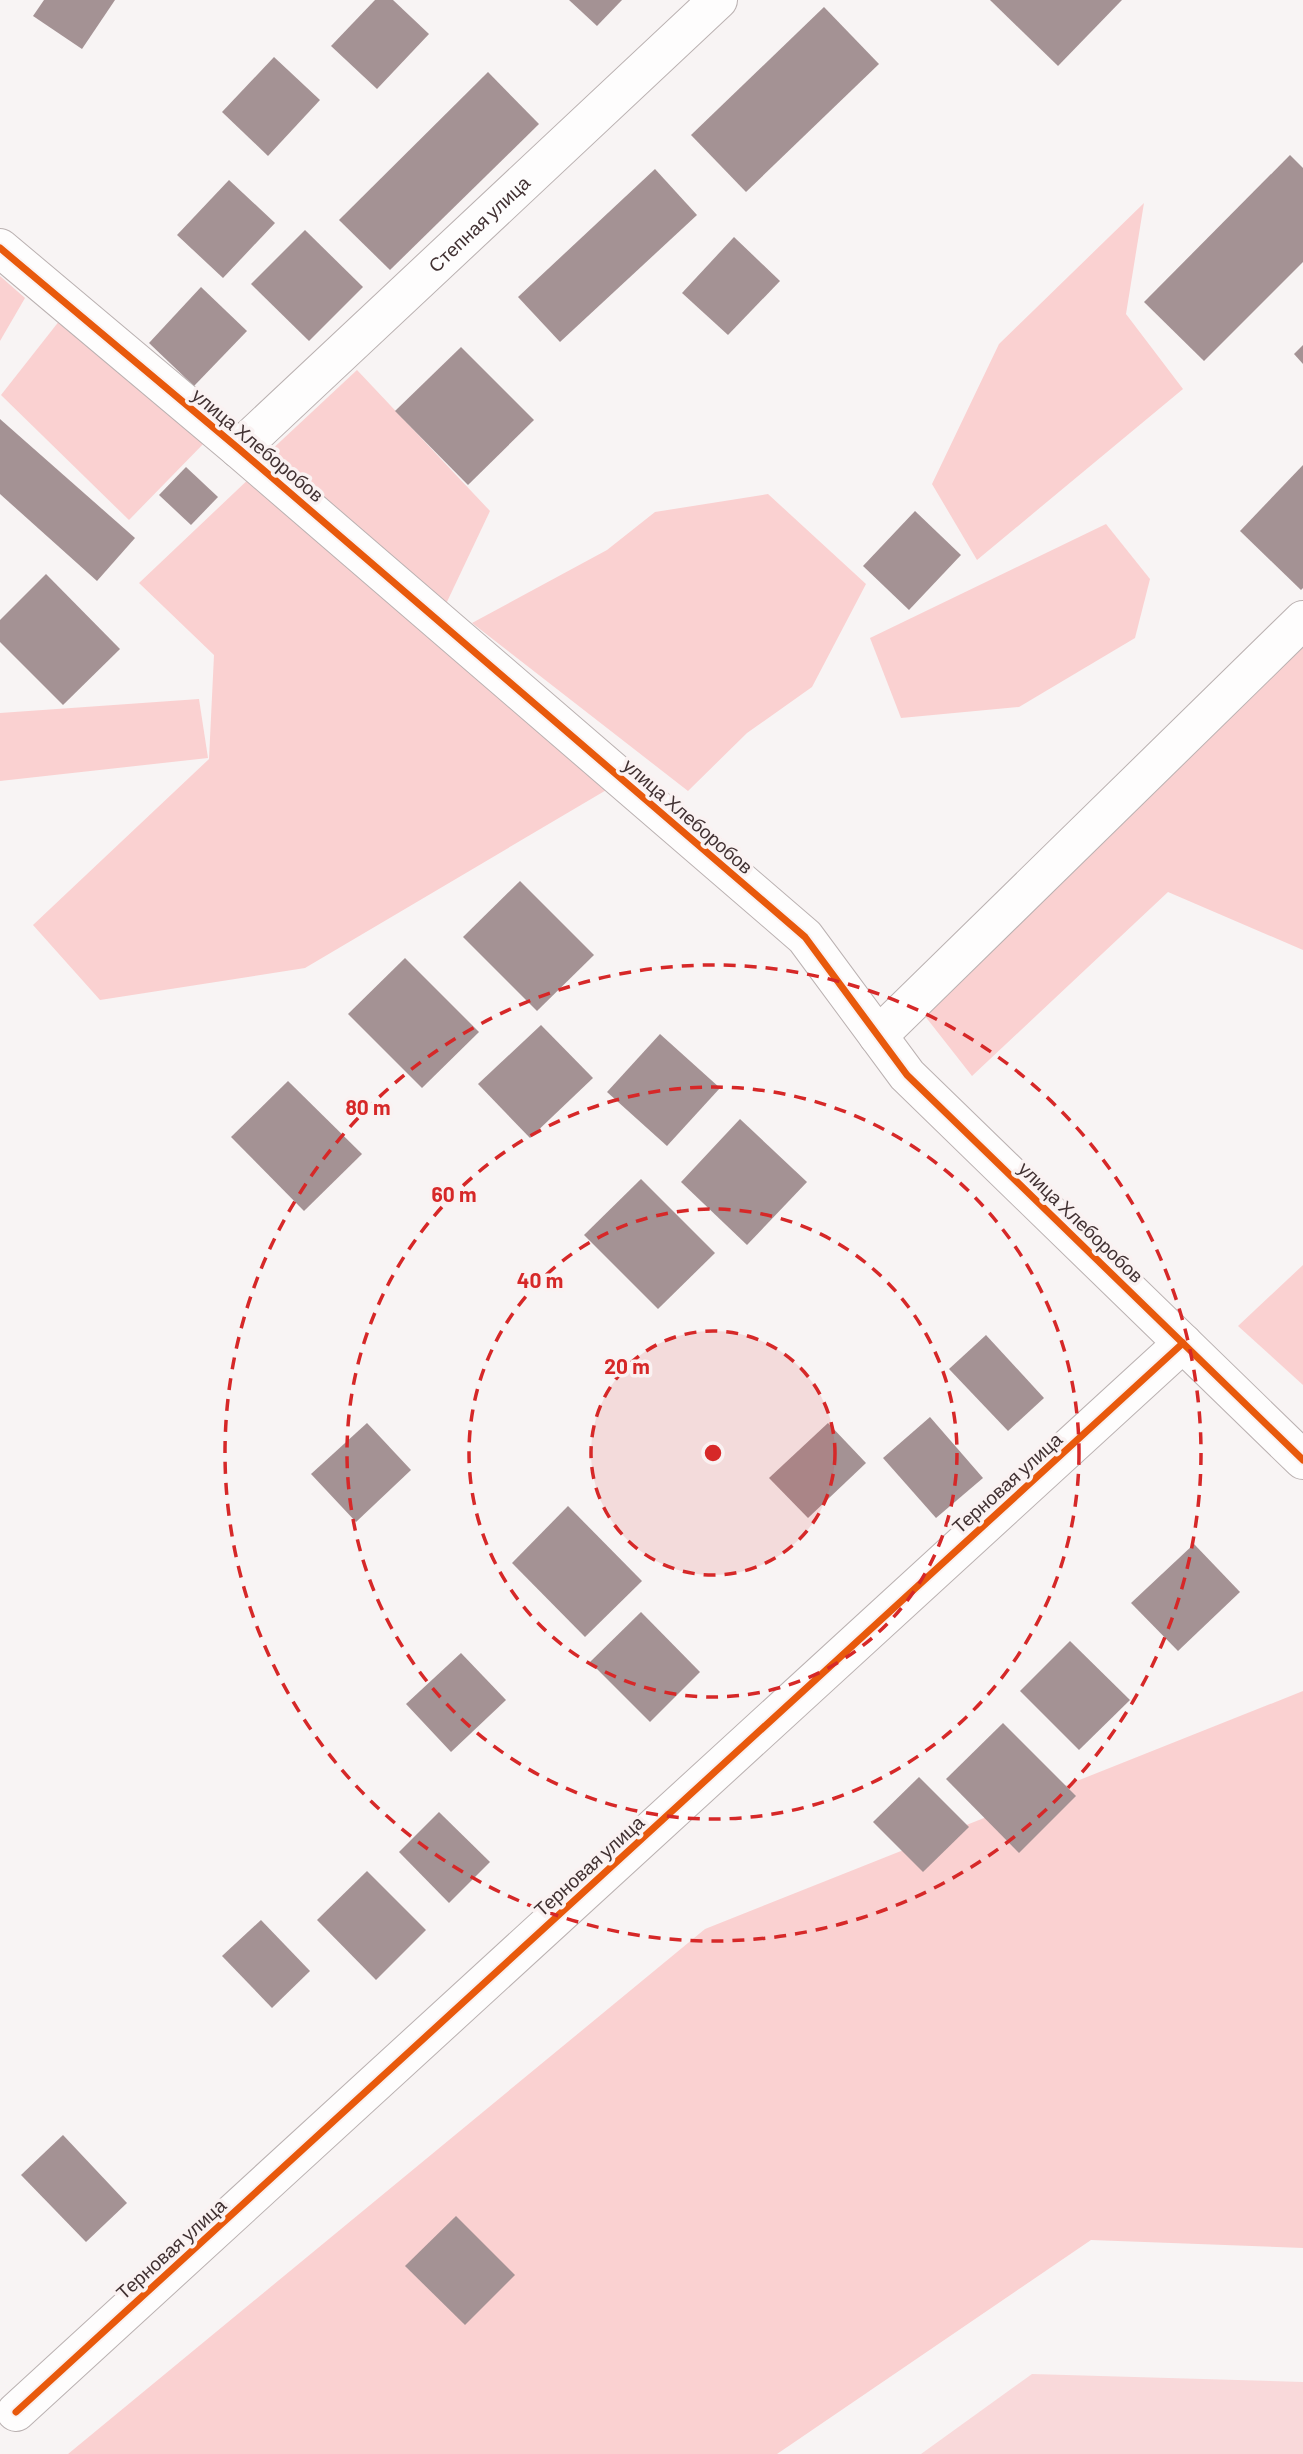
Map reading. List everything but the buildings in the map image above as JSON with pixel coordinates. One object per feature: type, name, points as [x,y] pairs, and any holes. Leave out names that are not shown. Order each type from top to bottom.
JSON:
[{"type":"street","name":"Степная улица","points":[[239,449],[718,0]]},
{"type":"street","name":"улица Хлеборобов","points":[[0,248],[239,449],[804,937],[907,1075],[1303,1460]]},
{"type":"street","points":[[878,1036],[1303,620]]},
{"type":"street","name":"Терновая улица","points":[[16,2412],[1183,1343]]},
{"type":"shaded area","points":[[1144,203],[1126,314],[1183,389],[977,560],[932,484],[999,344]]},
{"type":"shaded area","points":[[0,276],[25,298],[0,341]]},
{"type":"shaded area","points":[[60,320],[208,439],[129,520],[1,395]]},
{"type":"shaded area","points":[[357,370],[490,511],[445,606],[267,454]]},
{"type":"shaded area","points":[[254,474],[625,779],[305,968],[100,1000],[33,925],[209,759],[214,655],[139,583]]},
{"type":"shaded area","points":[[768,494],[866,584],[812,687],[747,733],[688,791],[472,623],[607,550],[655,512]]},
{"type":"shaded area","points":[[1106,524],[1150,579],[1135,638],[1019,707],[901,718],[870,638]]},
{"type":"shaded area","points":[[1303,632],[1303,950],[1168,892],[972,1076],[910,997]]},
{"type":"shaded area","points":[[199,699],[208,758],[0,781],[0,713]]},
{"type":"shaded area","points":[[1303,1265],[1303,1385],[1238,1326]]},
{"type":"shaded area","points":[[1303,1691],[1303,2248],[1091,2240],[777,2454],[68,2454],[705,1929]]},
{"type":"shaded area","points":[[1032,2374],[1303,2382],[1303,2454],[921,2454]]},
{"type":"cycle path","points":[[0,248],[239,449],[805,937],[907,1075],[1303,1460]]},
{"type":"cycle path","points":[[16,2412],[1183,1343]]}]
